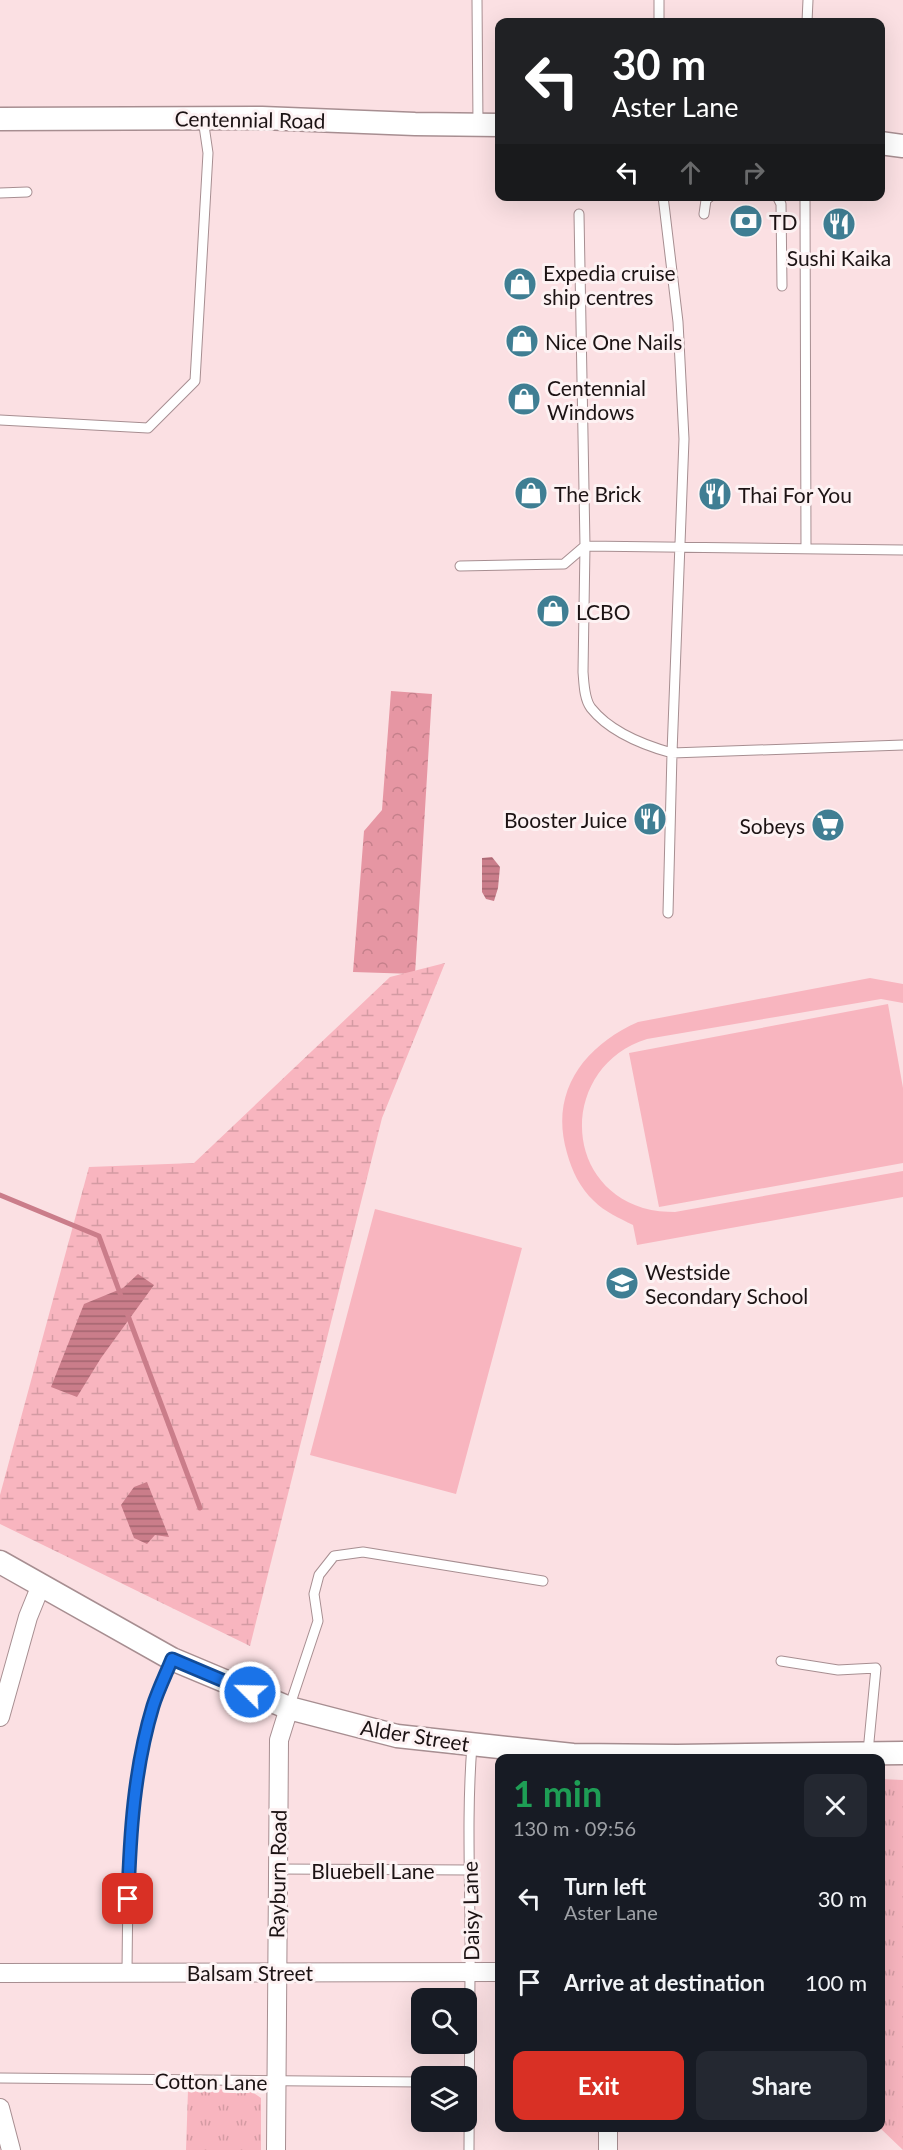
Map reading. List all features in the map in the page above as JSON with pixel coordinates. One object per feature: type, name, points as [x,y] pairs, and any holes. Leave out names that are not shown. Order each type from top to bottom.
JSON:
[{"type":"street","name":"Centennial Road","points":[[0,118],[203,118],[489,124]]},
{"type":"street","points":[[885,144],[903,146]]},
{"type":"street","name":"Alder Street","points":[[0,1562],[172,1659],[289,1708],[397,1736],[563,1754]]},
{"type":"street","points":[[0,1717],[28,1617],[41,1585]]},
{"type":"street","name":"Rayburn Road","points":[[276,2150],[279,1740],[289,1708]]},
{"type":"street","name":"Alder Street","points":[[868,1754],[903,1753]]},
{"type":"street","name":"Balsam Street","points":[[0,1972],[495,1972]]},
{"type":"street","points":[[0,2108],[11,2150]]},
{"type":"street","points":[[608,2132],[608,2150]]},
{"type":"lane","points":[[477,0],[489,124]]},
{"type":"lane","points":[[659,0],[659,18]]},
{"type":"lane","points":[[807,18],[808,0]]},
{"type":"lane","points":[[0,420],[147,428],[195,381],[208,153],[203,118]]},
{"type":"lane","points":[[0,193],[27,192]]},
{"type":"lane","points":[[664,201],[679,328],[684,439],[668,913]]},
{"type":"lane","points":[[704,213],[706,201]]},
{"type":"lane","points":[[780,201],[783,285]]},
{"type":"lane","points":[[805,201],[806,549]]},
{"type":"lane","points":[[579,214],[585,546],[583,672],[585,693],[590,707],[623,735],[649,747],[672,753],[903,744]]},
{"type":"lane","points":[[460,566],[564,564],[585,546],[903,550]]},
{"type":"lane","points":[[289,1708],[318,1621],[314,1594],[318,1575],[334,1556],[363,1552],[543,1581]]},
{"type":"lane","points":[[127,1972],[130,1839],[140,1765],[153,1706],[172,1659]]},
{"type":"lane","points":[[781,1661],[838,1670],[876,1668],[868,1754]]},
{"type":"lane","name":"Daisy Lane","points":[[468,2066],[472,1745]]},
{"type":"lane","name":"Bluebell Lane","points":[[278,1869],[469,1870]]},
{"type":"lane","name":"Cotton Lane","points":[[0,2078],[411,2082]]},
{"type":"lane","name":"Daisy Lane","points":[[469,2132],[469,2150]]},
{"type":"green space","points":[[391,691],[432,694],[415,974],[353,972],[364,831],[382,810]]},
{"type":"green space","points":[[445,963],[382,1118],[250,1646],[0,1524],[0,1495],[89,1167],[194,1163],[390,977]]},
{"type":"green space","points":[[870,978],[903,984],[903,1003],[881,999],[647,1039],[619,1053],[599,1073],[587,1097],[582,1123],[585,1150],[596,1174],[616,1194],[643,1208],[655,1211],[675,1212],[903,1171],[903,1197],[637,1245],[633,1225],[603,1208],[585,1191],[574,1173],[567,1153],[563,1131],[563,1110],[567,1091],[576,1074],[587,1058],[602,1044],[638,1022]]},
{"type":"green space","points":[[888,1004],[903,1088],[903,1163],[659,1207],[629,1053]]},
{"type":"green space","points":[[375,1209],[522,1248],[456,1494],[310,1455]]},
{"type":"green space","points":[[885,1779],[903,1780],[903,2150],[884,2132]]},
{"type":"green space","points":[[248,2089],[261,2098],[261,2150],[186,2150],[188,2090]]},
{"type":"shaded area","points":[[492,857],[500,867],[494,901],[486,899],[482,892],[482,858]]},
{"type":"shaded area","points":[[138,1274],[154,1285],[101,1358],[77,1397],[51,1387],[84,1304],[123,1288]]},
{"type":"shaded area","points":[[147,1482],[169,1537],[155,1535],[147,1544],[134,1538],[121,1505],[134,1487]]},
{"type":"waterway","points":[[0,1195],[99,1236],[121,1296]]},
{"type":"waterway","points":[[127,1313],[200,1508]]},
{"type":"place","name":"TD","points":[[746,221]]},
{"type":"place","name":"Sushi Kaika","points":[[839,224]]},
{"type":"place","name":"Expedia cruise ship centres","points":[[520,284]]},
{"type":"place","name":"Nice One Nails","points":[[522,341]]},
{"type":"place","name":"Centennial Windows","points":[[524,399]]},
{"type":"place","name":"The Brick","points":[[531,493]]},
{"type":"place","name":"Thai For You","points":[[715,494]]},
{"type":"place","name":"LCBO","points":[[553,611]]},
{"type":"place","name":"Booster Juice","points":[[650,819]]},
{"type":"place","name":"Sobeys","points":[[828,825]]},
{"type":"place","name":"Westside Secondary School","points":[[622,1283]]},
{"type":"route","points":[[128,1899],[130,1839],[140,1765],[153,1706],[172,1659],[250,1692]]}]
